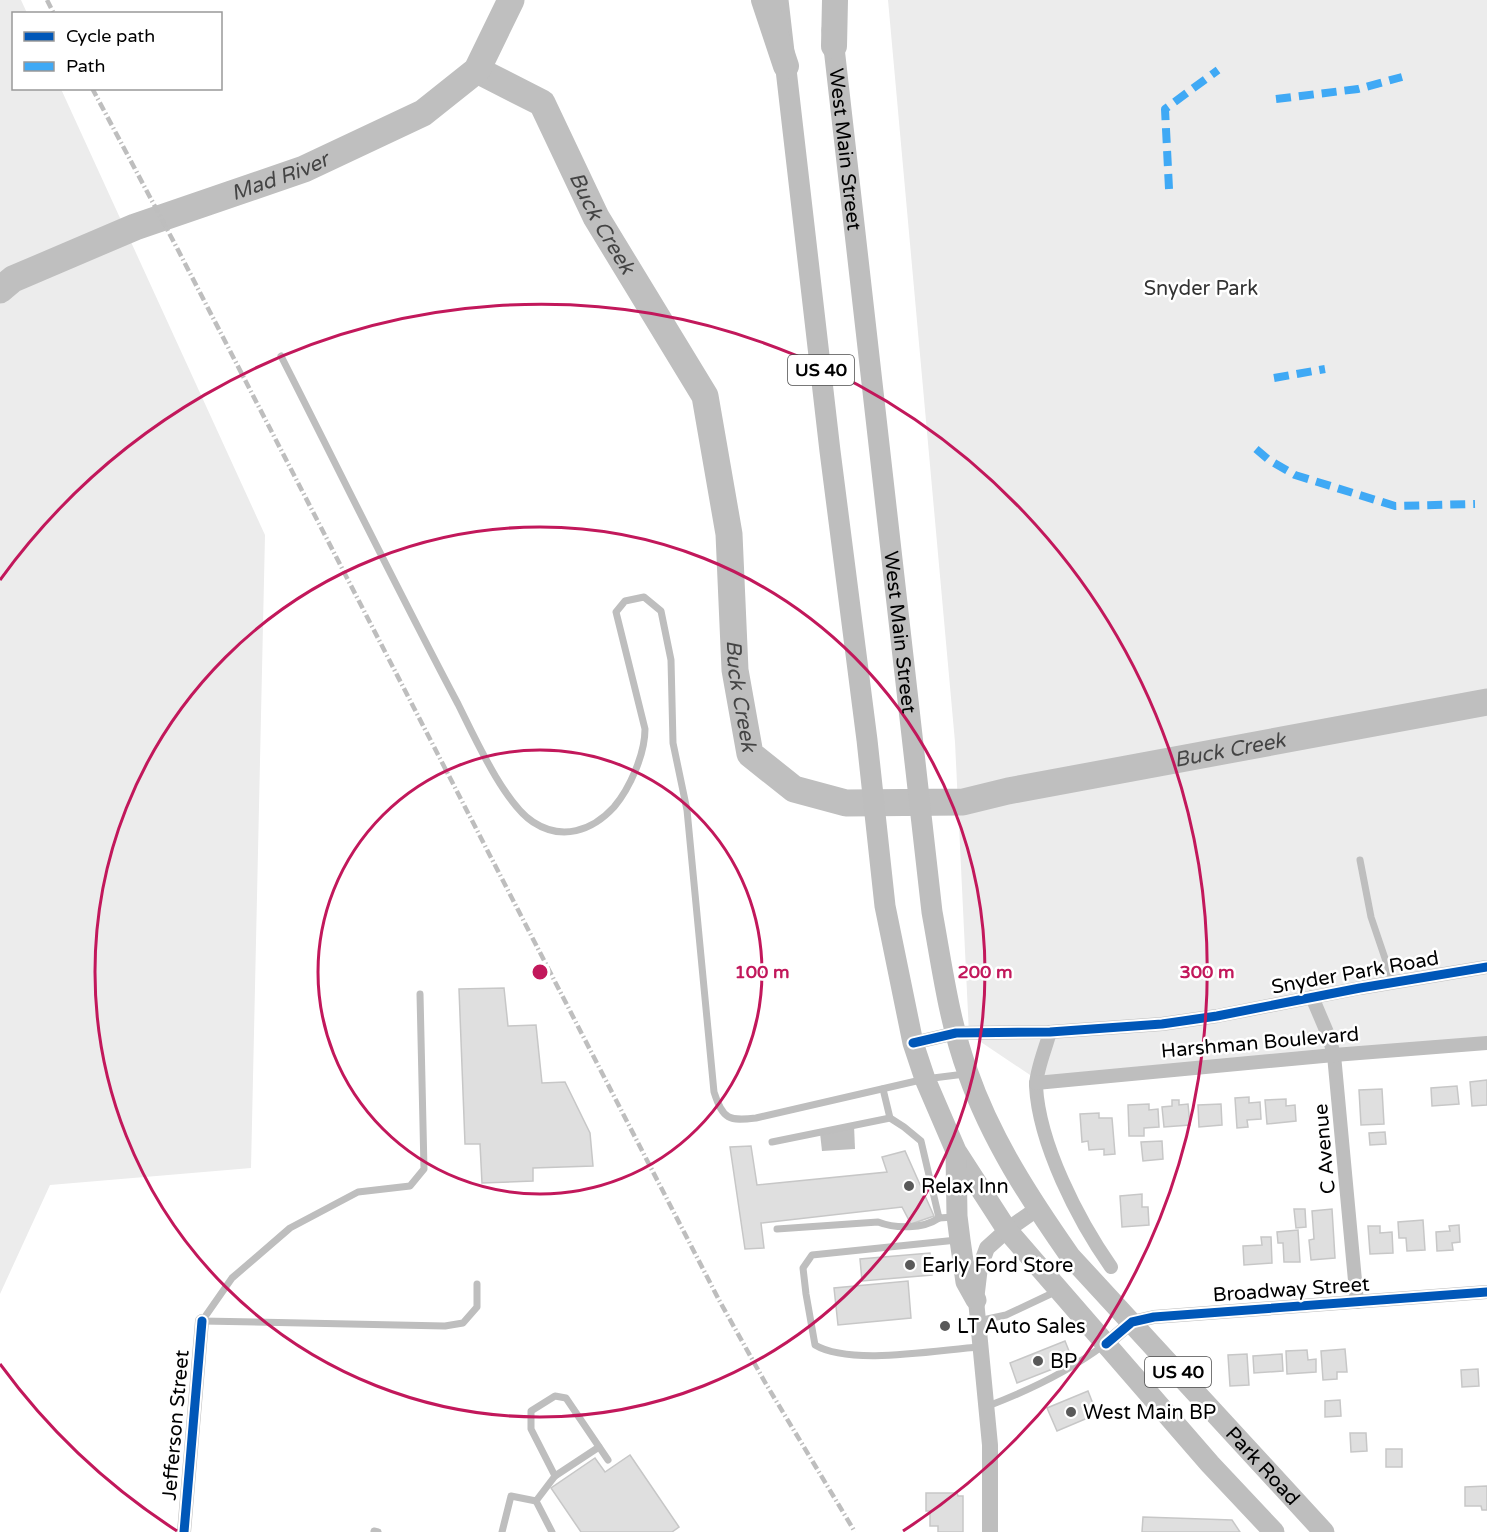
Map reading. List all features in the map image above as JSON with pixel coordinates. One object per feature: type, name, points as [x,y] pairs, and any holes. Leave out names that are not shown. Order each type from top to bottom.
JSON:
[{"type":"highway","points":[[764,0],[786,66]]},
{"type":"highway","points":[[834,46],[835,0]]},
{"type":"main road","name":"US 40","points":[[778,0],[885,906],[913,1043],[925,1079],[956,1151],[1007,1230]]},
{"type":"main road","name":"West Main Street","points":[[829,0],[934,923],[956,1033],[968,1073],[998,1143],[1037,1209]]},
{"type":"main road","points":[[956,1151],[948,1217],[960,1240],[966,1282],[975,1300]]},
{"type":"main road","name":"Park Road","points":[[1037,1209],[1070,1256],[1324,1532]]},
{"type":"main road","name":"Park Road","points":[[1007,1230],[1210,1464],[1274,1532]]},
{"type":"street","name":"Snyder Park Road","points":[[1050,1032],[1162,1024],[1487,967]]},
{"type":"street","name":"C Avenue","points":[[1312,997],[1334,1055],[1357,1302]]},
{"type":"street","points":[[913,1043],[956,1033],[1050,1032],[1036,1083],[1039,1108],[1064,1183],[1080,1217],[1111,1267]]},
{"type":"street","name":"Harshman Boulevard","points":[[1036,1083],[1487,1043]]},
{"type":"street","points":[[990,1532],[988,1406],[975,1300],[980,1267],[987,1248],[1007,1230],[1037,1209]]},
{"type":"street","name":"Broadway Street","points":[[1132,1322],[1154,1317],[1487,1292]]},
{"type":"street","name":"Jefferson Street","points":[[184,1532],[202,1322]]},
{"type":"street","points":[[1107,1344],[1132,1322]]},
{"type":"lane","points":[[282,356],[433,658],[496,777],[520,810],[544,828],[559,832],[574,832],[587,828],[601,820],[615,806],[624,792],[640,759],[645,742],[645,729],[616,612],[625,601],[644,597],[662,611],[670,660],[673,743],[688,821],[714,1092],[723,1113],[730,1119],[736,1120],[756,1118],[925,1079],[968,1073]]},
{"type":"lane","points":[[1360,860],[1371,918],[1393,982]]},
{"type":"lane","points":[[202,1322],[232,1278],[290,1228],[358,1192],[410,1186],[424,1169],[420,994]]},
{"type":"lane","points":[[777,1229],[878,1222],[889,1227],[929,1225],[948,1217],[921,1141],[890,1118],[883,1089]]},
{"type":"lane","points":[[772,1142],[890,1118]]},
{"type":"lane","points":[[960,1240],[812,1255],[803,1268],[815,1344],[825,1350],[845,1355],[872,1356],[981,1347]]},
{"type":"lane","points":[[202,1322],[445,1326],[463,1323],[477,1307],[477,1284]]},
{"type":"lane","points":[[978,1321],[1006,1315],[1059,1290]]},
{"type":"lane","points":[[988,1406],[1023,1393],[1076,1366],[1107,1344]]},
{"type":"lane","points":[[555,1476],[531,1429],[531,1411],[555,1396],[566,1398],[608,1460]]},
{"type":"lane","points":[[536,1502],[555,1476],[599,1447]]},
{"type":"lane","points":[[502,1532],[511,1496],[536,1502],[552,1532]]},
{"type":"green space","points":[[0,0],[21,0],[27,12],[12,12],[12,90],[61,90],[265,535],[251,1168],[50,1185],[0,1294]]},
{"type":"green space","name":"Snyder Park","points":[[888,0],[1487,0],[1487,1044],[1039,1081],[969,1034],[955,742]]},
{"type":"shaded area","points":[[854,1125],[855,1149],[822,1151],[820,1133]]},
{"type":"building","points":[[504,988],[508,1026],[536,1025],[542,1083],[565,1082],[590,1133],[593,1166],[533,1168],[533,1181],[482,1183],[480,1144],[465,1144],[459,989]]},
{"type":"building","points":[[1487,1080],[1487,1105],[1472,1106],[1470,1082]]},
{"type":"building","points":[[1457,1086],[1459,1104],[1432,1106],[1431,1088]]},
{"type":"building","points":[[1382,1089],[1384,1124],[1361,1125],[1359,1090]]},
{"type":"building","points":[[1249,1097],[1249,1103],[1260,1102],[1261,1119],[1247,1120],[1248,1127],[1237,1128],[1235,1098]]},
{"type":"building","points":[[1286,1099],[1286,1106],[1295,1105],[1296,1121],[1267,1124],[1265,1100]]},
{"type":"building","points":[[1172,1100],[1179,1100],[1179,1105],[1188,1104],[1190,1125],[1164,1127],[1162,1107],[1172,1106]]},
{"type":"building","points":[[1149,1104],[1149,1110],[1158,1109],[1159,1127],[1144,1128],[1144,1136],[1129,1136],[1128,1105]]},
{"type":"building","points":[[1221,1104],[1222,1125],[1199,1127],[1198,1105]]},
{"type":"building","points":[[1099,1113],[1099,1118],[1112,1118],[1115,1154],[1104,1155],[1104,1149],[1089,1150],[1088,1141],[1082,1142],[1080,1114]]},
{"type":"building","points":[[1385,1132],[1386,1144],[1370,1145],[1369,1133]]},
{"type":"building","points":[[1162,1141],[1163,1159],[1143,1161],[1141,1142]]},
{"type":"building","points":[[751,1146],[757,1185],[887,1172],[882,1157],[905,1151],[934,1216],[911,1224],[902,1207],[761,1223],[764,1248],[745,1249],[730,1147]]},
{"type":"building","points":[[1142,1194],[1142,1207],[1148,1207],[1149,1225],[1122,1227],[1120,1196]]},
{"type":"building","points":[[1294,1209],[1305,1209],[1306,1227],[1296,1228]]},
{"type":"building","points":[[1332,1209],[1335,1258],[1311,1260],[1309,1240],[1314,1239],[1312,1211]]},
{"type":"building","points":[[1423,1220],[1425,1250],[1407,1251],[1406,1238],[1399,1238],[1398,1222]]},
{"type":"building","points":[[1459,1225],[1460,1242],[1452,1243],[1453,1250],[1437,1251],[1436,1232],[1450,1231],[1449,1226]]},
{"type":"building","points":[[1368,1226],[1380,1226],[1380,1233],[1392,1232],[1393,1253],[1370,1254]]},
{"type":"building","points":[[1298,1230],[1300,1262],[1284,1262],[1283,1243],[1278,1243],[1277,1232]]},
{"type":"building","points":[[1261,1237],[1271,1237],[1272,1263],[1244,1265],[1243,1246],[1262,1245]]},
{"type":"building","points":[[930,1253],[932,1275],[862,1281],[860,1259]]},
{"type":"building","points":[[908,1281],[911,1318],[838,1325],[834,1288]]},
{"type":"building","points":[[1065,1341],[1073,1361],[1017,1383],[1010,1363]]},
{"type":"building","points":[[1345,1349],[1347,1372],[1337,1372],[1337,1379],[1323,1380],[1321,1351]]},
{"type":"building","points":[[1307,1350],[1308,1360],[1316,1359],[1316,1372],[1287,1374],[1286,1351]]},
{"type":"building","points":[[1247,1354],[1249,1385],[1230,1386],[1228,1355]]},
{"type":"building","points":[[1282,1354],[1283,1371],[1254,1373],[1253,1356]]},
{"type":"building","points":[[1478,1369],[1479,1386],[1462,1387],[1461,1370]]},
{"type":"building","points":[[1088,1391],[1097,1414],[1057,1431],[1047,1408]]},
{"type":"building","points":[[1340,1400],[1341,1416],[1325,1417],[1325,1401]]},
{"type":"building","points":[[1350,1433],[1366,1433],[1367,1451],[1351,1452]]},
{"type":"building","points":[[1386,1449],[1402,1449],[1402,1467],[1386,1467]]},
{"type":"building","points":[[630,1455],[679,1527],[672,1532],[581,1532],[551,1488],[595,1458],[605,1472]]},
{"type":"building","points":[[1487,1486],[1487,1510],[1482,1510],[1481,1506],[1465,1506],[1465,1487]]},
{"type":"building","points":[[926,1493],[957,1493],[958,1496],[963,1496],[963,1532],[938,1532],[938,1526],[930,1526],[930,1511],[926,1511]]},
{"type":"building","points":[[1143,1517],[1232,1520],[1240,1532],[1142,1532]]},
{"type":"waterway","name":"Mad River","points":[[0,290],[13,279],[135,227],[304,169],[423,113],[477,70],[511,0]]},
{"type":"waterway","name":"Buck Creek","points":[[477,70],[542,103],[596,217],[705,396],[729,534],[735,670],[750,754],[794,789],[846,803],[963,802],[1008,791],[1487,702]]},
{"type":"railway","points":[[47,0],[53,12]]},
{"type":"railway","points":[[93,90],[177,248],[719,1300],[766,1384],[855,1532]]},
{"type":"marked path","points":[[1169,189],[1165,109],[1218,70]]},
{"type":"marked path","points":[[1276,99],[1358,89],[1402,77]]},
{"type":"marked path","points":[[1274,378],[1325,369]]},
{"type":"marked path","points":[[1256,449],[1269,460],[1295,475],[1395,506],[1475,504]]},
{"type":"cycle path","points":[[913,1043],[956,1033],[1050,1032],[1162,1024],[1487,967]]},
{"type":"cycle path","points":[[1106,1344],[1132,1322],[1154,1317],[1487,1292]]},
{"type":"cycle path","points":[[184,1532],[202,1321]]},
{"type":"place","name":"Relax Inn","points":[[909,1186]]},
{"type":"place","name":"Early Ford Store","points":[[910,1265]]},
{"type":"place","name":"LT Auto Sales","points":[[945,1326]]},
{"type":"place","name":"BP","points":[[1038,1361]]},
{"type":"place","name":"West Main BP","points":[[1071,1412]]}]
